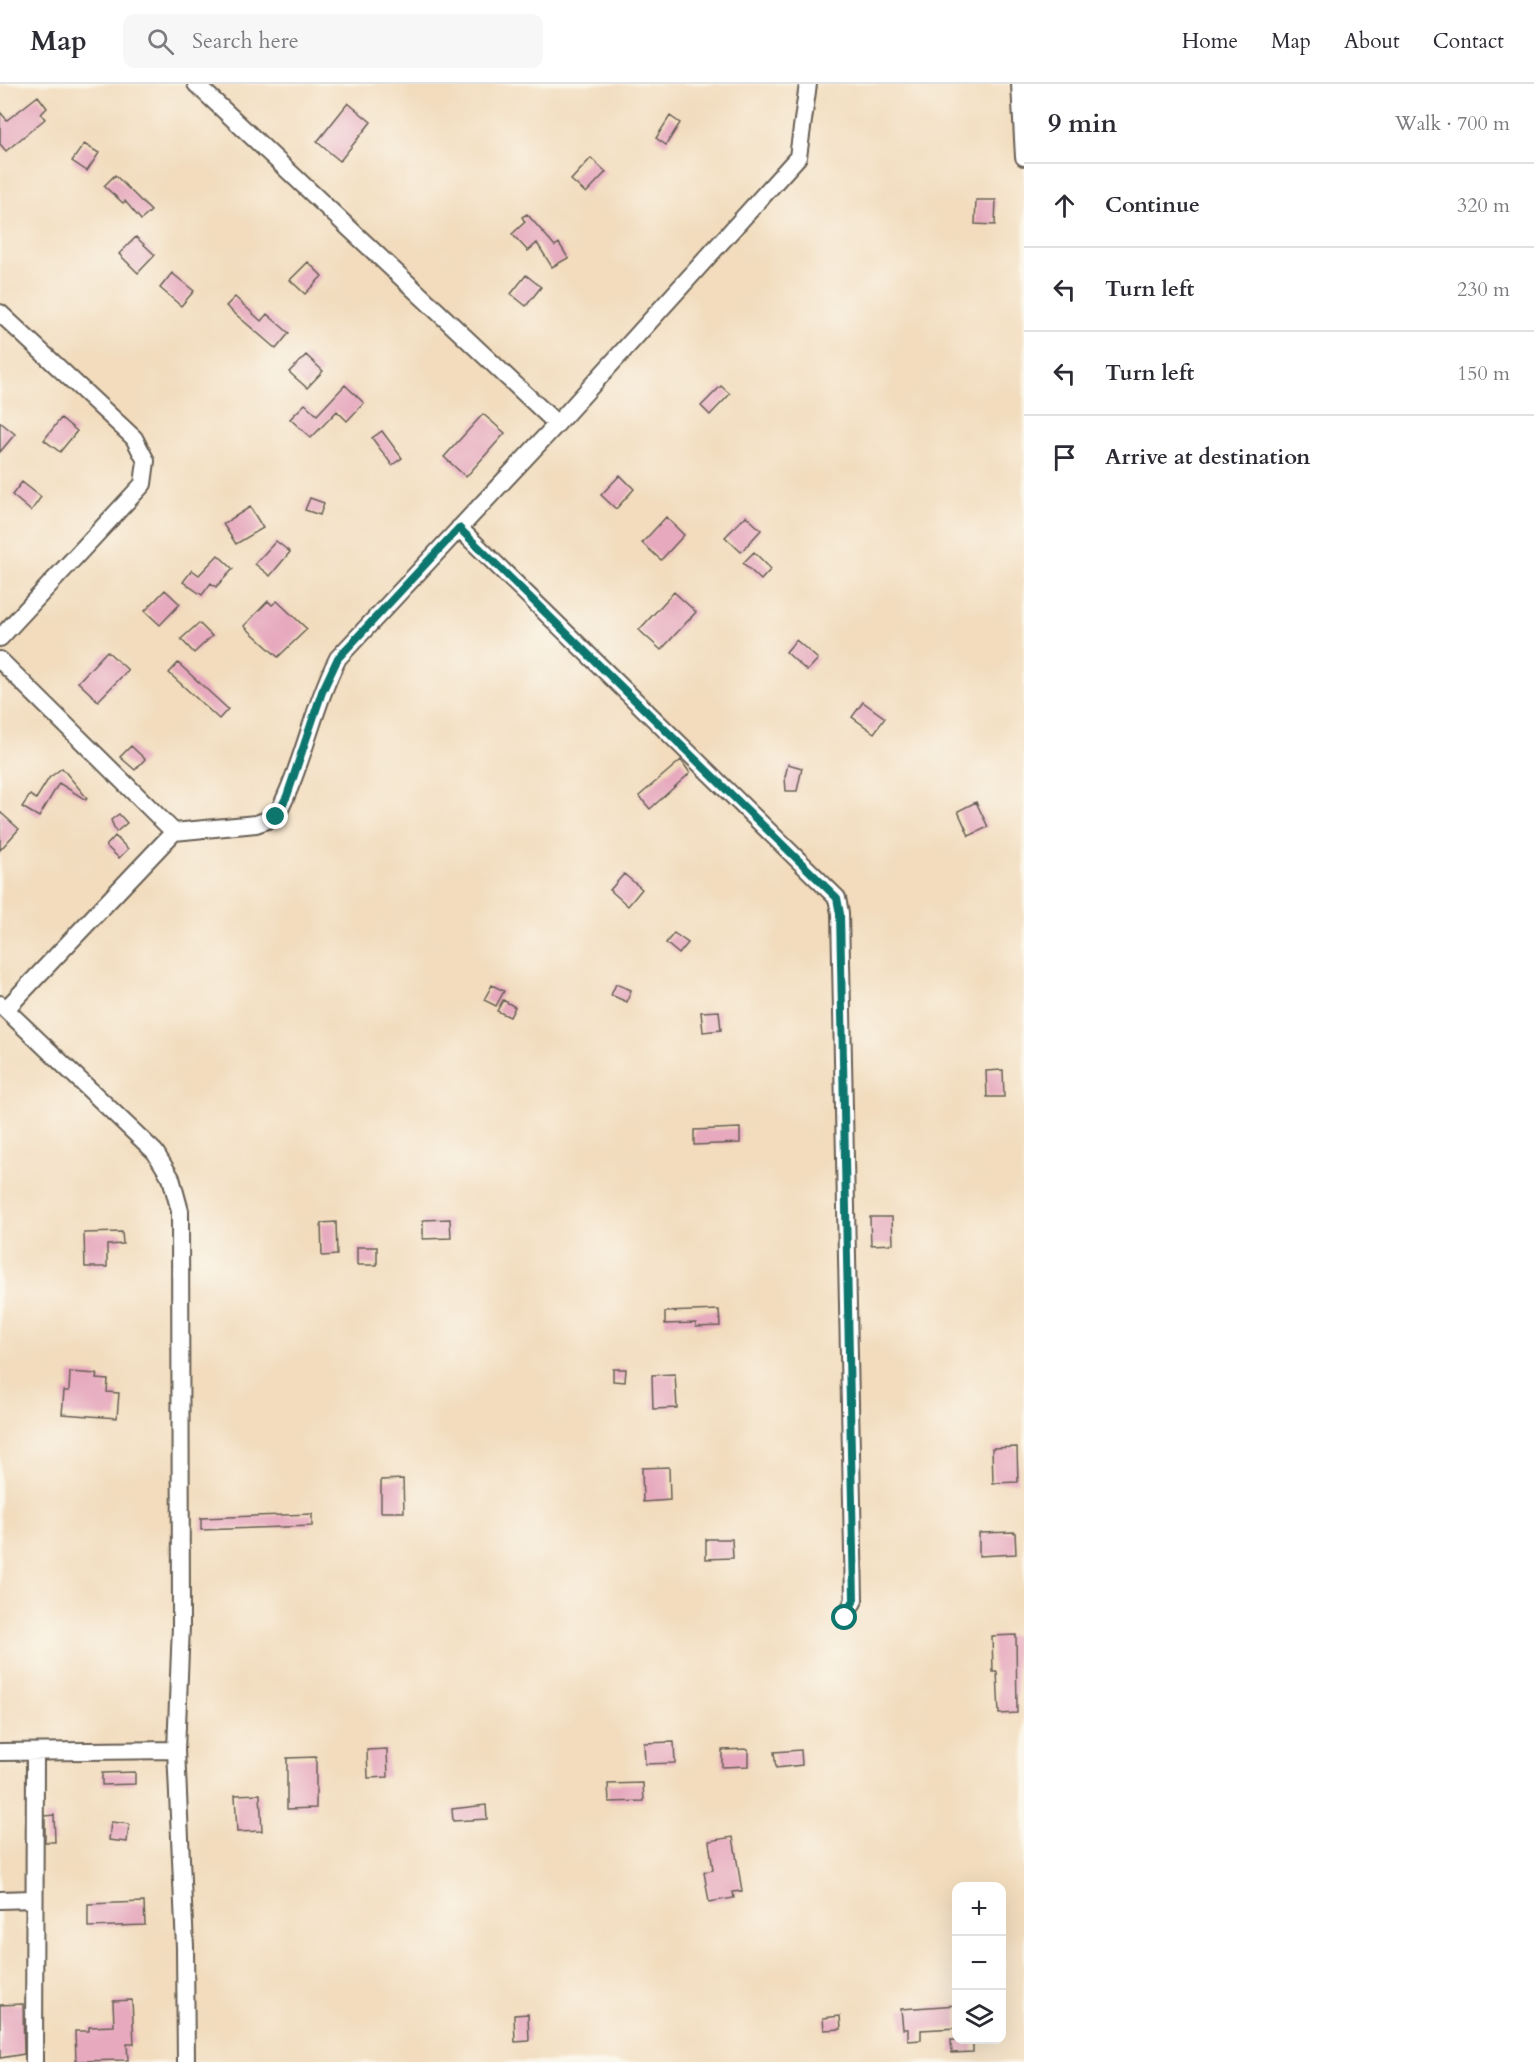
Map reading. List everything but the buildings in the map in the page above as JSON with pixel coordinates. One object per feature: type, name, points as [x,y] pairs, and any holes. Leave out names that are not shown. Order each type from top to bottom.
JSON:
[{"type":"street","points":[[196,84],[557,424]]},
{"type":"street","points":[[186,2062],[185,1947],[176,1750],[182,1626],[180,1211],[171,1178],[155,1152],[3,1006],[174,832],[256,824],[276,817],[287,796],[322,692],[338,658],[557,424],[798,157],[808,84]]},
{"type":"street","points":[[1020,84],[1024,157]]},
{"type":"street","points":[[0,313],[134,438],[146,461],[143,484],[0,638]]},
{"type":"street","points":[[459,528],[837,898],[841,925],[854,1600],[845,1618]]},
{"type":"street","points":[[0,660],[174,832]]},
{"type":"street","points":[[0,1752],[176,1750]]},
{"type":"street","points":[[34,2062],[35,1752]]},
{"type":"street","points":[[0,1900],[33,1899]]},
{"type":"route","points":[[276,817],[287,796],[322,692],[338,658],[459,528],[829,887],[837,898],[840,914],[854,1600],[845,1618]]}]
